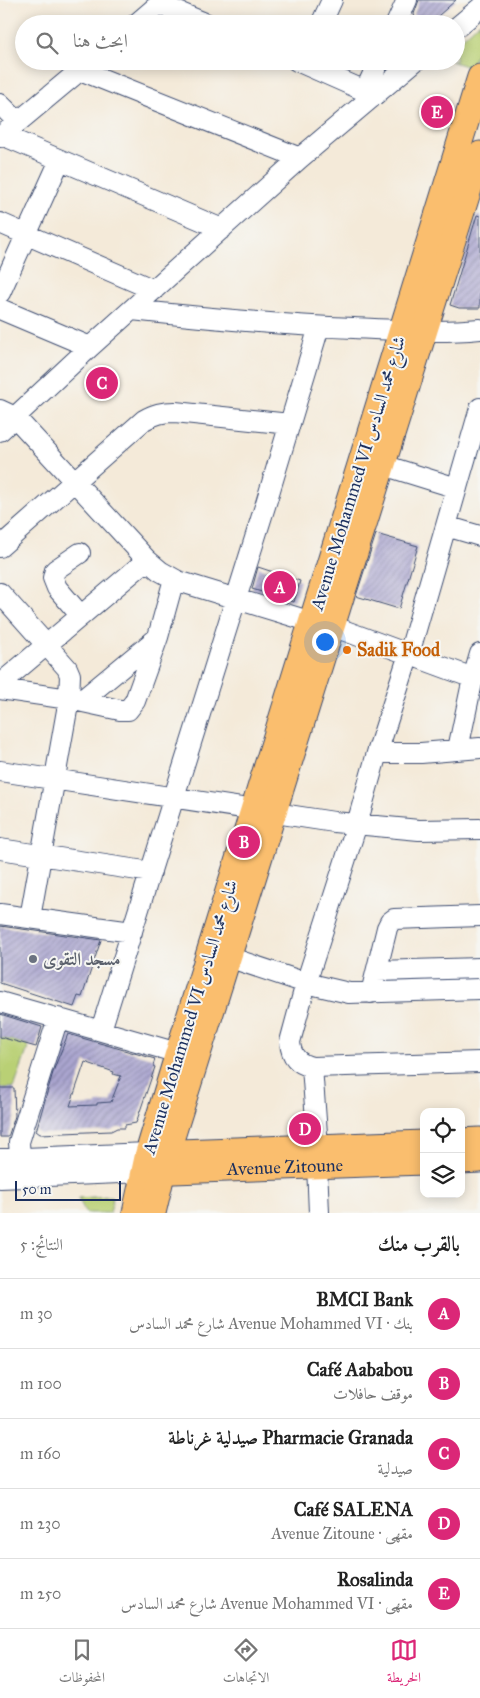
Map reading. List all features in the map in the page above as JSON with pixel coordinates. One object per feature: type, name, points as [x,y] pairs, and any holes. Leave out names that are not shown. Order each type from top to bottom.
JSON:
[{"type":"main road","name":"Avenue Mohammed VI شارع محمد السادس","points":[[322,624],[383,465],[413,331],[480,77]]},
{"type":"main road","name":"Avenue Mohammed VI شارع محمد السادس","points":[[153,1213],[156,1162],[178,1052],[263,812],[413,331],[480,154]]},
{"type":"main road","name":"Avenue Mohammed VI شارع محمد السادس","points":[[134,1213],[156,1162],[228,956],[263,812]]},
{"type":"main road","points":[[465,1141],[480,1140]]},
{"type":"main road","name":"Avenue Zitoune","points":[[156,1162],[317,1156],[420,1143]]},
{"type":"main road","name":"Avenue Zitoune","points":[[317,1156],[420,1162]]},
{"type":"main road","points":[[465,1161],[480,1160]]},
{"type":"street","points":[[325,15],[332,0]]},
{"type":"street","points":[[400,15],[407,0]]},
{"type":"street","points":[[147,15],[162,2],[189,15]]},
{"type":"street","points":[[465,20],[480,8]]},
{"type":"street","points":[[80,70],[1,136],[222,229]]},
{"type":"street","points":[[94,70],[300,158]]},
{"type":"street","points":[[318,70],[367,95]]},
{"type":"street","points":[[367,95],[376,70]]},
{"type":"street","points":[[0,431],[8,414],[132,310],[367,95],[402,70]]},
{"type":"street","points":[[0,104],[18,122]]},
{"type":"street","points":[[0,293],[60,160]]},
{"type":"street","points":[[0,223],[154,290]]},
{"type":"street","points":[[0,309],[90,347]]},
{"type":"street","points":[[132,310],[319,327],[413,331],[480,330]]},
{"type":"street","points":[[101,1030],[236,600],[319,327]]},
{"type":"street","points":[[480,408],[409,654],[306,983],[290,1042],[290,1050],[296,1059],[312,1067],[480,1062]]},
{"type":"street","points":[[0,548],[144,420],[154,414],[175,412],[290,424]]},
{"type":"street","points":[[8,414],[76,481],[147,560],[174,579],[236,600],[322,624],[477,677]]},
{"type":"street","points":[[383,465],[457,488]]},
{"type":"street","points":[[446,526],[480,536]]},
{"type":"street","points":[[80,553],[55,570],[53,578],[57,588],[80,616]]},
{"type":"street","points":[[0,684],[147,560]]},
{"type":"street","points":[[0,689],[128,710],[135,701],[158,637],[174,579]]},
{"type":"street","points":[[0,593],[67,668],[75,700],[40,855],[30,918]]},
{"type":"street","points":[[75,700],[158,637]]},
{"type":"street","points":[[458,750],[477,677],[480,654]]},
{"type":"street","points":[[377,752],[422,753],[480,748]]},
{"type":"street","points":[[0,771],[263,812],[357,824],[419,830],[480,829]]},
{"type":"street","points":[[0,849],[150,872]]},
{"type":"street","points":[[0,914],[132,932]]},
{"type":"street","points":[[371,993],[387,928],[394,919],[480,916]]},
{"type":"street","points":[[228,956],[306,983],[349,993],[480,989]]},
{"type":"street","points":[[377,971],[480,968]]},
{"type":"street","points":[[0,1002],[178,1052]]},
{"type":"street","points":[[58,1018],[19,1142],[10,1159],[156,1162]]},
{"type":"street","points":[[312,1067],[319,1213]]},
{"type":"street","points":[[0,1178],[156,1162]]},
{"type":"green space","points":[[480,22],[480,42],[471,68],[465,66],[465,36]]},
{"type":"green space","points":[[0,1037],[29,1045],[14,1088],[0,1088]]},
{"type":"green space","points":[[110,1196],[113,1198],[110,1213],[86,1213],[78,1198]]},
{"type":"building","points":[[419,0],[456,0],[439,15],[414,14]]},
{"type":"building","points":[[477,215],[480,216],[480,308],[459,308],[450,305]]},
{"type":"building","points":[[376,534],[418,546],[399,609],[356,596]]},
{"type":"building","points":[[258,567],[300,581],[294,602],[252,589]]},
{"type":"building","points":[[0,926],[101,940],[82,997],[78,996],[74,1007],[0,983]]},
{"type":"building","points":[[0,1014],[42,1027],[36,1047],[0,1037]]},
{"type":"building","points":[[68,1034],[155,1059],[153,1066],[155,1067],[136,1123],[111,1131],[40,1134],[36,1131],[54,1069]],"holes":[[[85,1062],[114,1072],[113,1074],[121,1076],[111,1102],[97,1103],[97,1105],[70,1106]]]},
{"type":"building","points":[[0,1088],[14,1088],[15,1116],[8,1137],[0,1137]]},
{"type":"place","name":"Rosalinda","points":[[437,112]]},
{"type":"place","name":"Pharmacie Granada صيدلية غرناطة","points":[[102,383]]},
{"type":"place","name":"BMCI Bank","points":[[280,587]]},
{"type":"place","name":"Sadik Food","points":[[347,650]]},
{"type":"place","name":"Café Aababou","points":[[244,842]]},
{"type":"place","name":"مسجد التقوى","points":[[33,959]]},
{"type":"place","name":"Café SALENA","points":[[305,1129]]}]
